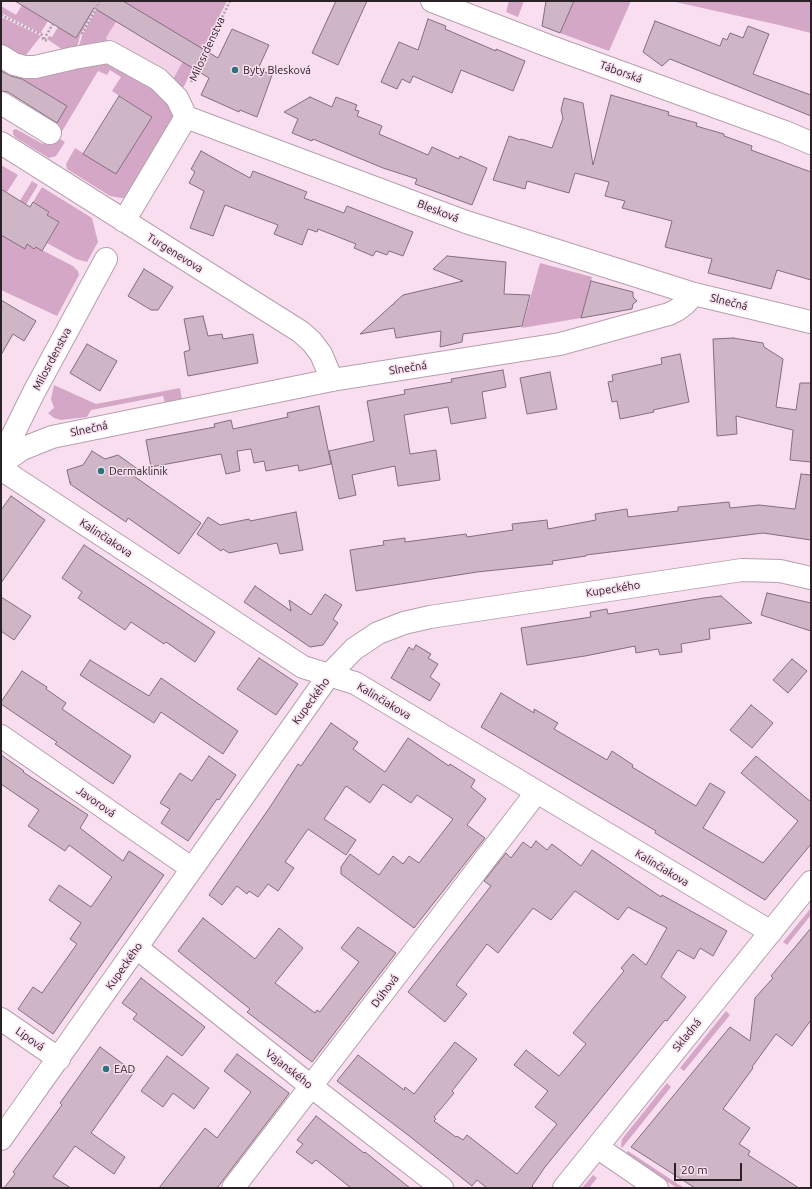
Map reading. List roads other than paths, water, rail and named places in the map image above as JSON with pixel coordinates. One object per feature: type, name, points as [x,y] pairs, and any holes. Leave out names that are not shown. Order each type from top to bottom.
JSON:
[{"type":"street","name":"Táborská","points":[[432,1],[554,48],[785,132],[811,143]]},
{"type":"street","points":[[1,56],[14,64],[25,67],[44,65],[109,52],[158,79],[177,98],[186,116],[124,221]]},
{"type":"street","points":[[2,106],[50,133]]},
{"type":"street","name":"Blesková","points":[[186,116],[466,222],[694,294]]},
{"type":"street","name":"Turgenevova","points":[[1,143],[301,332],[312,342],[321,354],[332,380]]},
{"type":"street","name":"Milosrdenstva","points":[[1,459],[34,392],[106,259]]},
{"type":"street","name":"Slnečná","points":[[1,464],[22,449],[52,437],[332,380],[560,344],[669,314],[685,304],[694,294],[811,322]]},
{"type":"street","name":"Kalinčiakova","points":[[1,469],[303,667],[355,683],[536,793],[770,932]]},
{"type":"street","name":"Kupeckého","points":[[1,1139],[329,675],[354,649],[378,633],[404,623],[430,617],[742,570],[780,571],[811,578]]},
{"type":"street","name":"Javorová","points":[[1,736],[192,868]]},
{"type":"street","name":"Dúhová","points":[[234,1188],[536,793]]},
{"type":"street","name":"Skladná","points":[[564,1188],[811,882]]},
{"type":"street","name":"Vajanského","points":[[137,948],[442,1188]]},
{"type":"street","name":"Lipová","points":[[5,1029],[59,1059]]},
{"type":"street","points":[[597,1147],[658,1188]]},
{"type":"place","name":"Byty Blesková","points":[[235,70]]},
{"type":"place","name":"Dermaklinik","points":[[101,471]]},
{"type":"place","name":"EAD","points":[[106,1069]]}]
